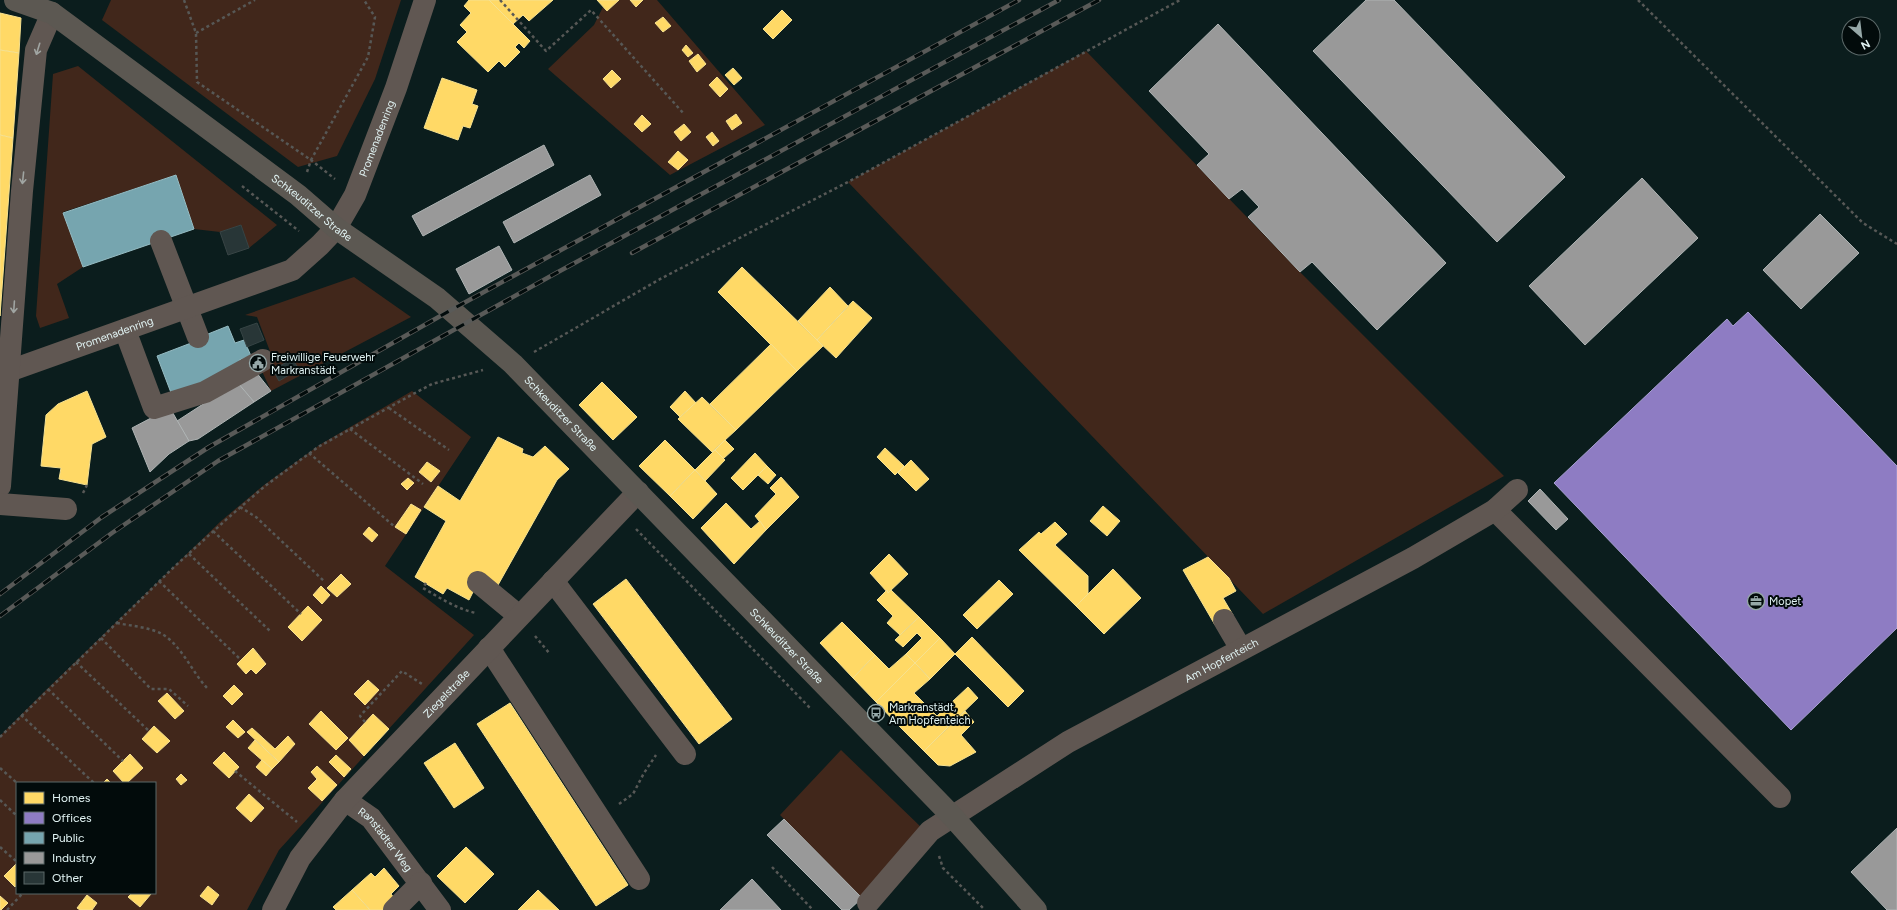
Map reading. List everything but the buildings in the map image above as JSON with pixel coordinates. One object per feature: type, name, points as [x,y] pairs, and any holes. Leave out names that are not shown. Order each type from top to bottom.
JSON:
[{"type":"main road","name":"Schkeuditzer Straße","points":[[15,0],[60,6],[298,195],[336,228],[437,298],[513,364],[952,816],[1036,910]]},
{"type":"street","name":"Promenadenring","points":[[5,371],[292,270],[320,245],[336,228],[355,195],[396,88],[425,0]]},
{"type":"street","points":[[0,486],[5,371],[36,50],[60,6]]},
{"type":"street","points":[[161,241],[198,337]]},
{"type":"street","points":[[125,330],[154,408],[205,392],[263,360]]},
{"type":"street","name":"Am Hopfenteich","points":[[868,903],[930,831],[1068,742],[1413,558],[1495,510],[1517,490]]},
{"type":"street","name":"Ziegelstraße","points":[[273,910],[300,858],[345,800],[638,492]]},
{"type":"street","points":[[0,504],[66,509]]},
{"type":"street","points":[[1495,510],[1780,797]]},
{"type":"street","points":[[553,581],[685,754]]},
{"type":"street","points":[[478,582],[513,623]]},
{"type":"street","points":[[1224,620],[1241,649]]},
{"type":"street","points":[[489,648],[639,879]]},
{"type":"street","name":"Ranstädter Weg","points":[[345,800],[371,818],[440,910]]},
{"type":"street","points":[[394,910],[421,884]]},
{"type":"path","points":[[184,0],[196,33],[198,82],[311,160],[355,195]]},
{"type":"path","points":[[196,33],[255,0]]},
{"type":"path","points":[[298,195],[311,160],[368,57],[375,17],[364,0]]},
{"type":"path","points":[[500,0],[546,51],[591,10],[684,114]]},
{"type":"path","points":[[0,737],[213,531],[240,507],[309,453],[432,384],[482,370],[513,364],[662,278],[848,182],[1180,0]]},
{"type":"path","points":[[1638,0],[1863,223],[1897,244]]},
{"type":"path","points":[[241,185],[284,220],[320,245]]},
{"type":"path","points":[[478,366],[488,375]]},
{"type":"path","points":[[388,408],[449,450]]},
{"type":"path","points":[[350,429],[423,484]]},
{"type":"path","points":[[309,453],[395,528]]},
{"type":"path","points":[[240,507],[256,517],[325,582]]},
{"type":"path","points":[[620,512],[813,711]]},
{"type":"path","points":[[213,531],[301,614]]},
{"type":"path","points":[[188,554],[270,630]]},
{"type":"path","points":[[159,582],[241,660]]},
{"type":"path","points":[[426,583],[424,588],[442,600],[464,611],[513,623]]},
{"type":"path","points":[[117,623],[144,628],[162,634],[194,669],[199,680],[207,688]]},
{"type":"path","points":[[101,638],[151,689],[169,689],[188,706]]},
{"type":"path","points":[[76,662],[149,732]]},
{"type":"path","points":[[365,722],[360,716],[402,671],[443,697]]},
{"type":"path","points":[[48,689],[123,761]]},
{"type":"path","points":[[21,716],[93,782]]},
{"type":"path","points":[[599,817],[634,794],[644,773],[671,735]]},
{"type":"path","points":[[0,768],[16,782]]},
{"type":"path","points":[[235,771],[315,838]]},
{"type":"path","points":[[0,800],[16,815]]},
{"type":"path","points":[[930,831],[943,868],[985,910]]},
{"type":"path","points":[[0,847],[16,861]]},
{"type":"path","points":[[772,867],[813,910]]},
{"type":"path","points":[[7,910],[22,894]]},
{"type":"shaded area","points":[[111,0],[401,0],[375,79],[337,156],[298,167],[102,20]]},
{"type":"shaded area","points":[[619,0],[630,0],[636,6],[643,0],[657,0],[765,125],[670,175],[548,69],[594,25],[603,7],[607,11]]},
{"type":"shaded area","points":[[1086,51],[1300,272],[1504,476],[1263,614],[848,182]]},
{"type":"shaded area","points":[[78,66],[277,225],[249,248],[228,255],[220,232],[194,229],[176,175],[63,212],[83,267],[57,284],[69,318],[40,328],[36,316],[53,74]]},
{"type":"shaded area","points":[[354,277],[411,317],[271,391],[261,369],[281,358],[278,352],[271,354],[257,317],[245,315]]},
{"type":"shaded area","points":[[412,391],[471,437],[385,566],[474,635],[279,850],[247,910],[0,910],[0,736],[221,521],[264,485],[321,444]]},
{"type":"shaded area","points":[[841,750],[922,828],[862,898],[780,815]]},
{"type":"railway","points":[[0,594],[102,517],[209,447],[451,310],[1019,0]]},
{"type":"railway","points":[[0,616],[112,533],[218,461],[558,272],[1059,0]]},
{"type":"railway","points":[[632,253],[1099,0]]},
{"type":"place","name":"Freiwillige Feuerwehr Markranstädt","points":[[258,363]]},
{"type":"place","name":"Mopet","points":[[1756,601]]},
{"type":"place","name":"Markranstädt, Am Hopfenteich","points":[[876,713]]}]
